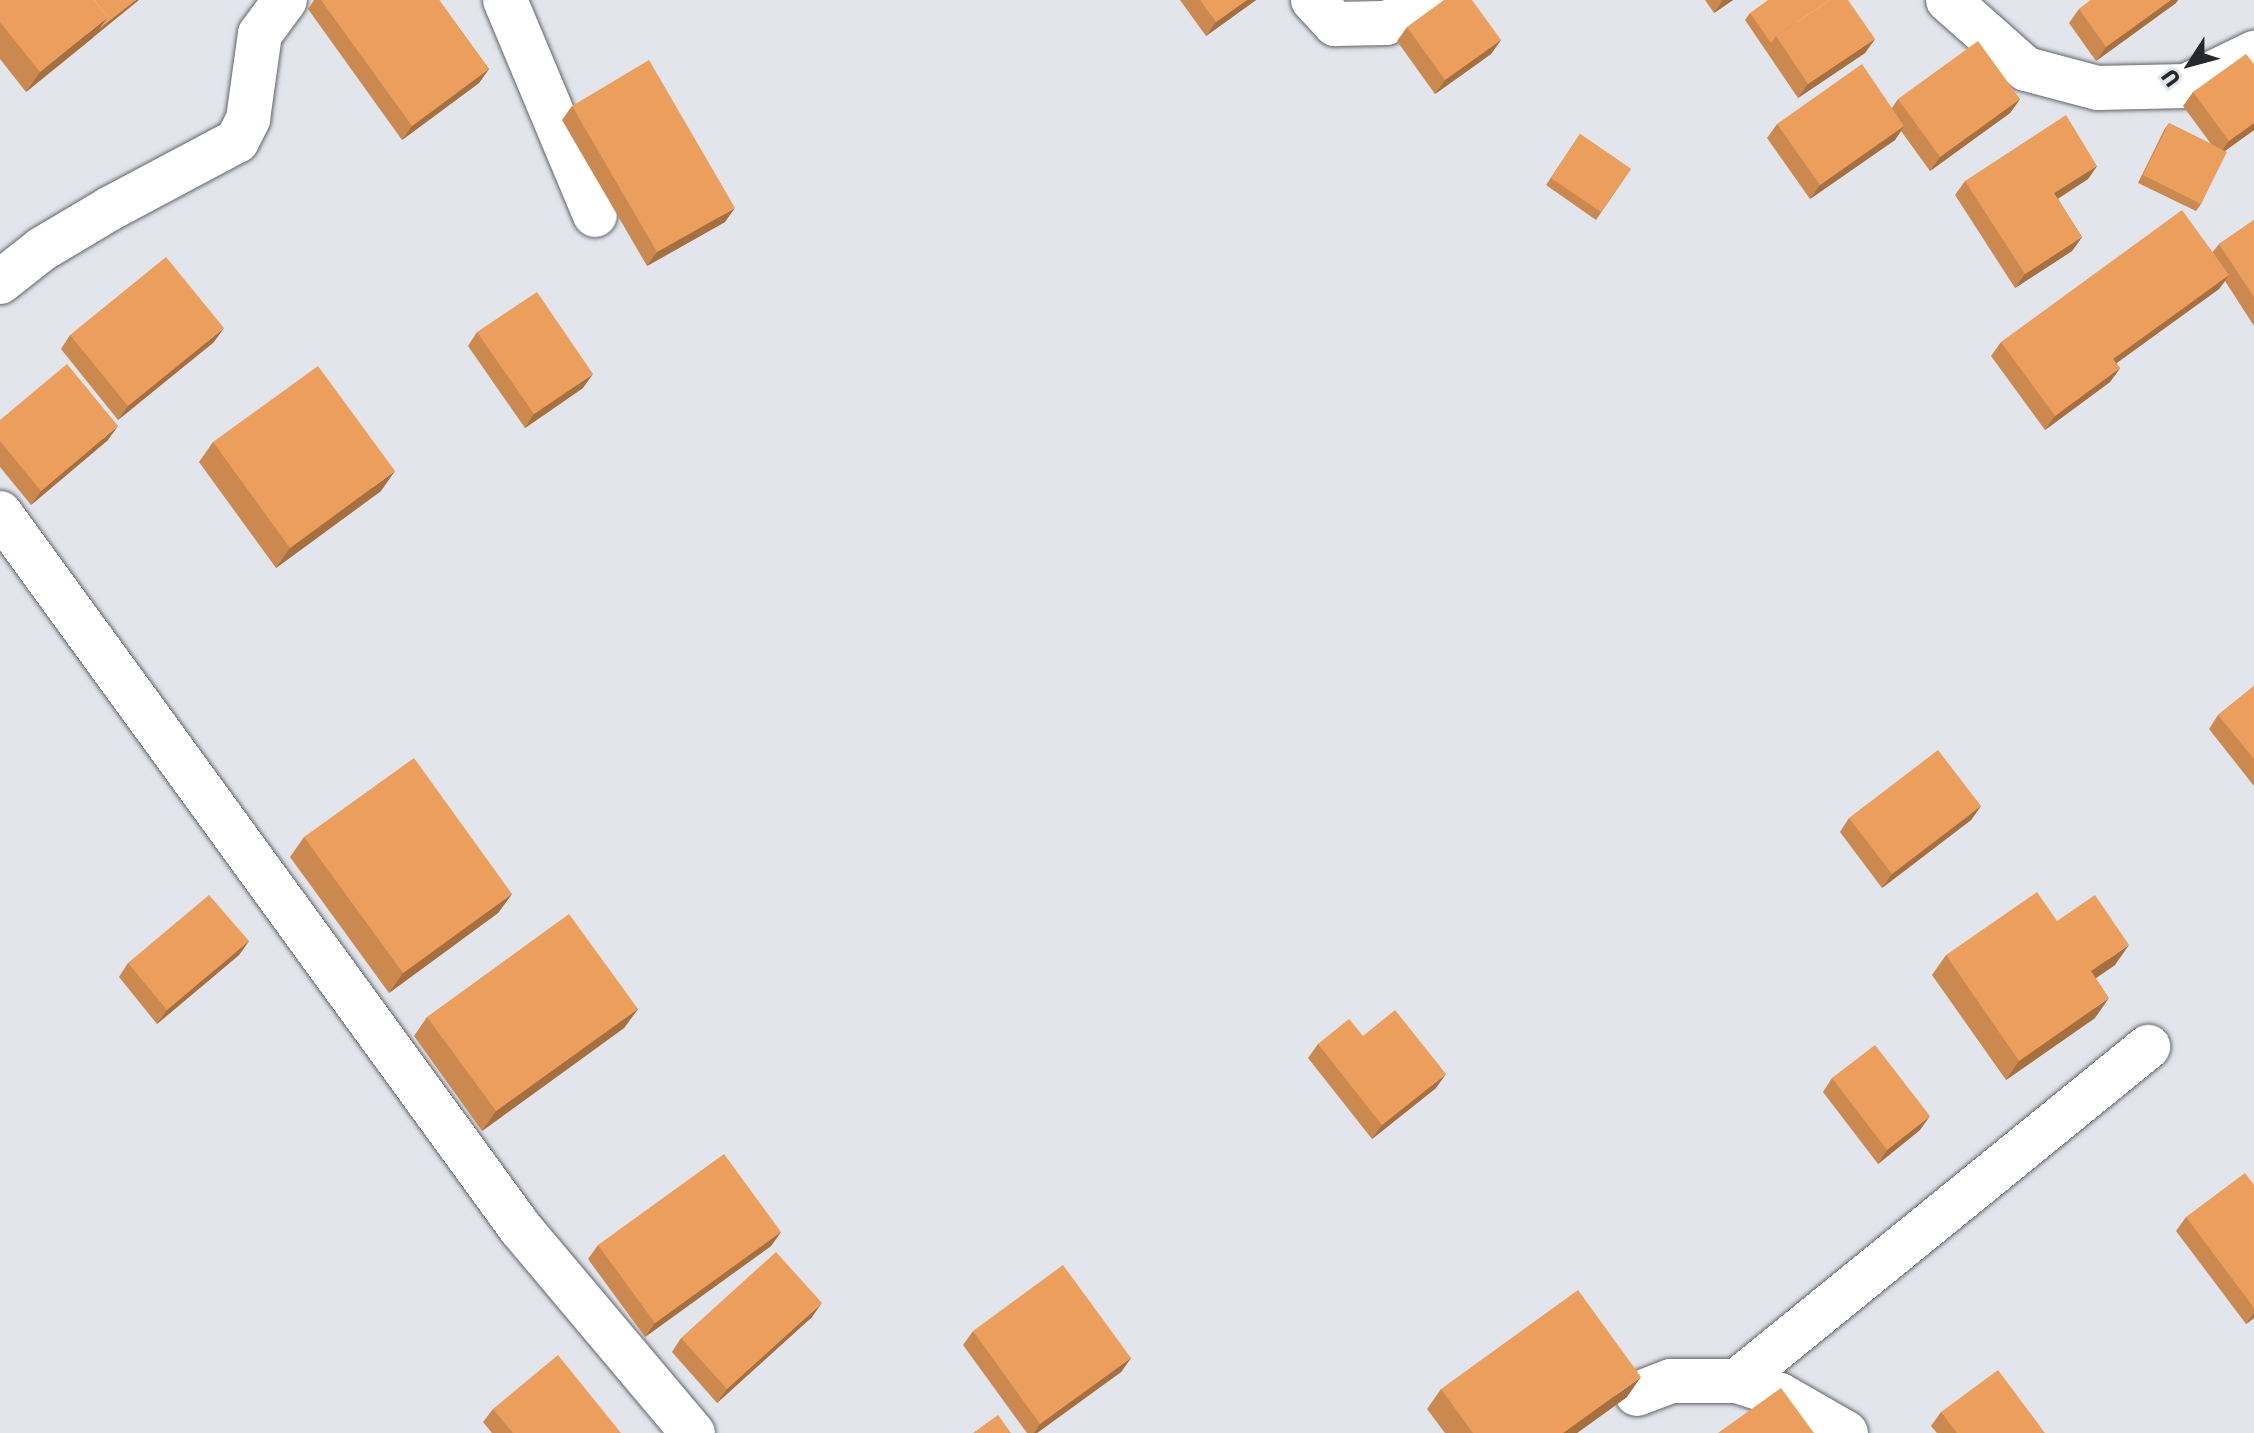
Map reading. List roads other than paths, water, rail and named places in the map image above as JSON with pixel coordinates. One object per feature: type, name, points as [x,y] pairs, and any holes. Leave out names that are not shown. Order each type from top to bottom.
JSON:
[{"type":"street","points":[[0,282],[42,249],[109,209],[237,141],[248,119],[260,34],[285,0]]},
{"type":"street","points":[[505,0],[595,215]]},
{"type":"street","points":[[1313,0],[1335,24],[1386,23],[1441,0]]},
{"type":"street","points":[[1948,0],[2026,69],[2098,88],[2186,86],[2254,53]]},
{"type":"street","points":[[0,513],[521,1229],[693,1433]]},
{"type":"street","points":[[1737,1381],[2148,1047]]},
{"type":"street","points":[[1637,1394],[1671,1381],[1737,1381],[1780,1395],[1846,1433]]}]
